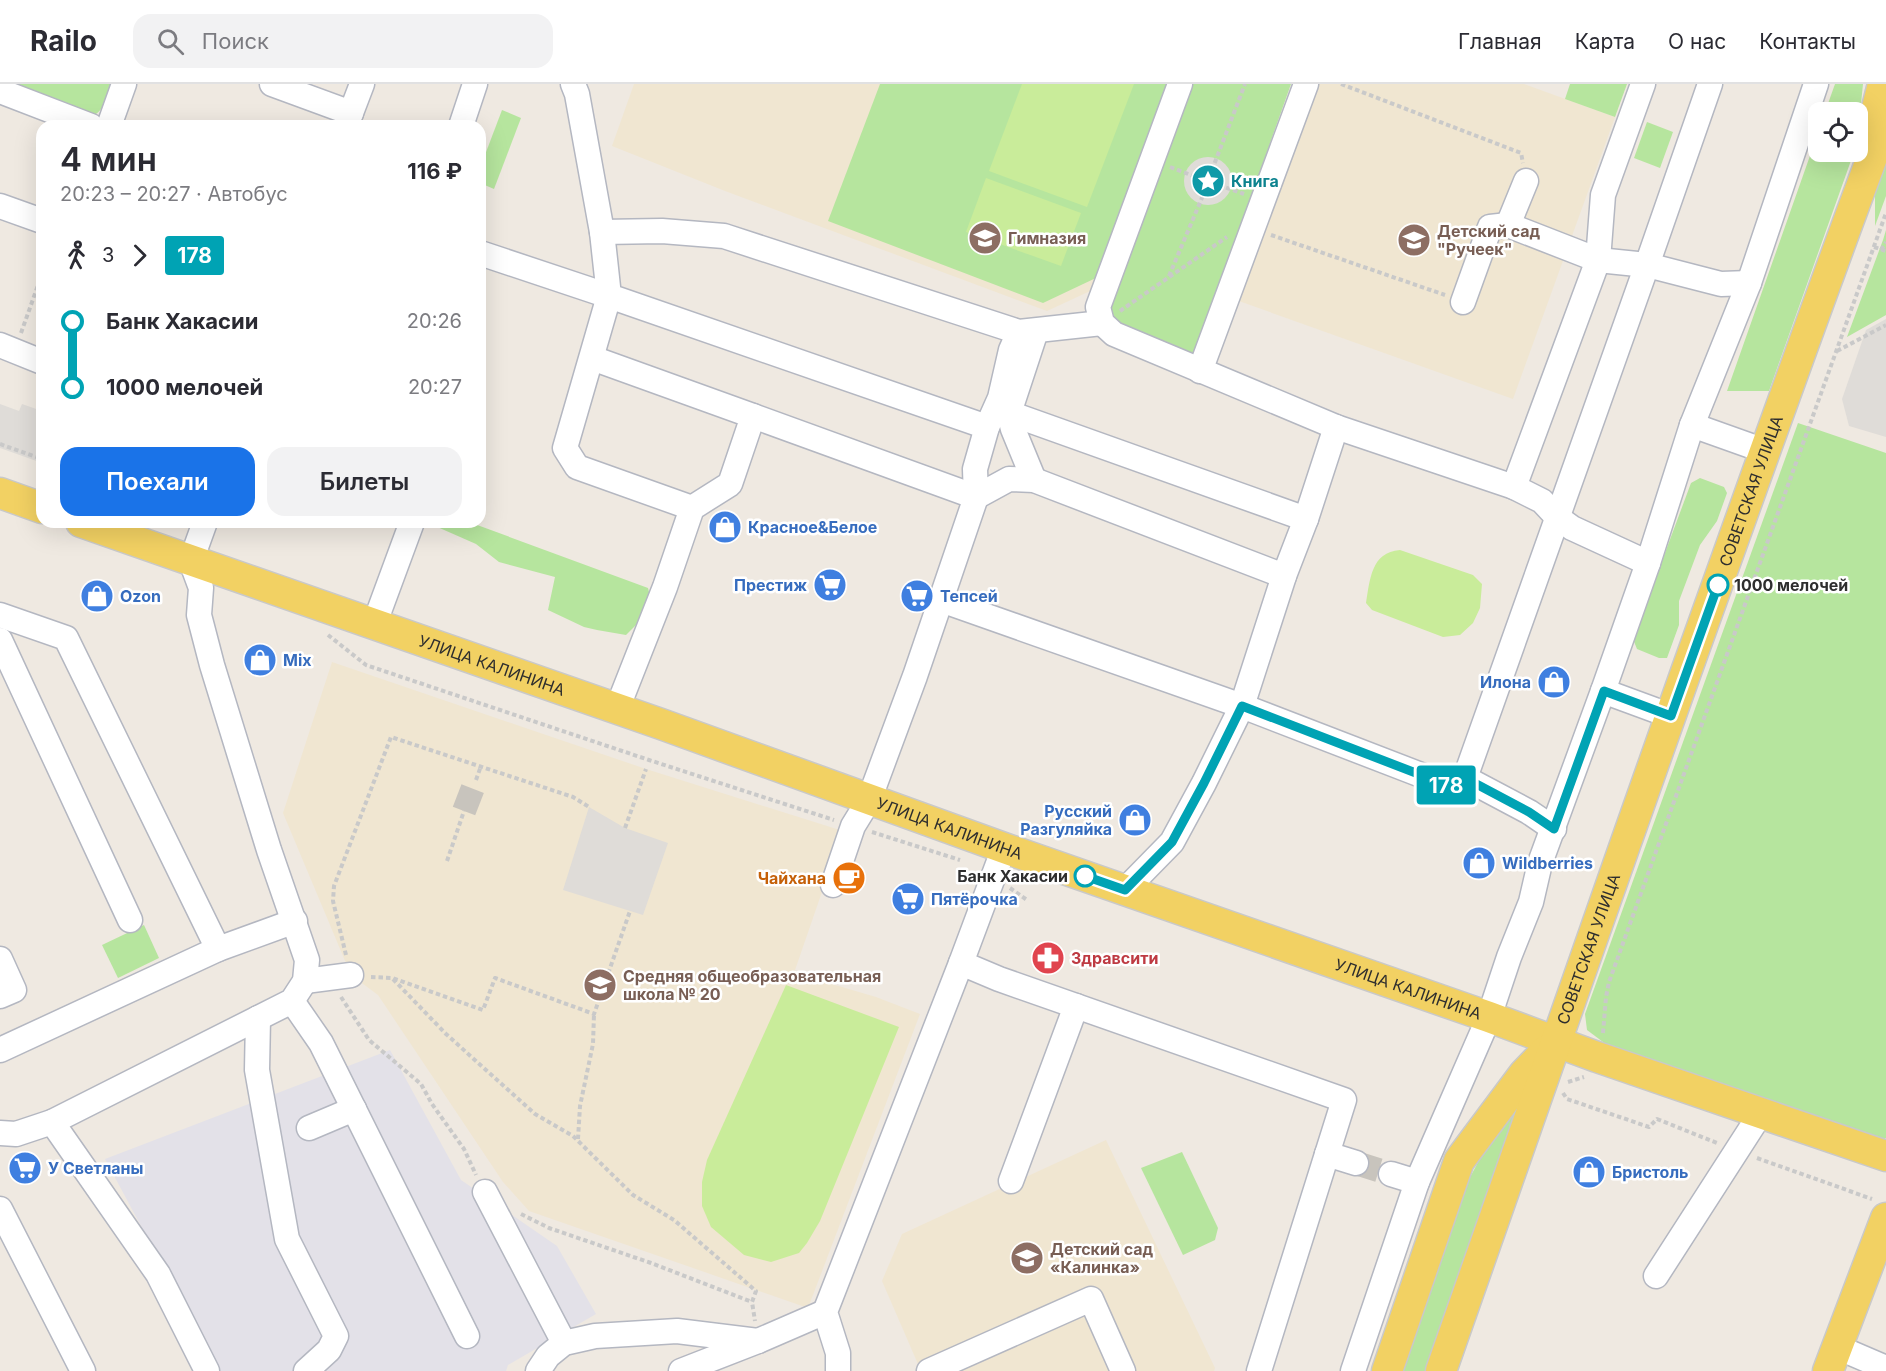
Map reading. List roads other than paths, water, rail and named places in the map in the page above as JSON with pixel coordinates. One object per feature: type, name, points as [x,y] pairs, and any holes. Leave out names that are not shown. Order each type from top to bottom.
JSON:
[{"type":"main road","name":"СОВЕТСКАЯ УЛИЦА","points":[[1851,213],[1883,84]]},
{"type":"main road","name":"СОВЕТСКАЯ УЛИЦА","points":[[1441,1371],[1555,1041],[1765,451],[1886,120]]},
{"type":"main road","points":[[0,493],[36,506]]},
{"type":"main road","name":"УЛИЦА КАЛИНИНА","points":[[98,528],[1886,1156]]},
{"type":"main road","name":"СОВЕТСКАЯ УЛИЦА","points":[[1387,1371],[1459,1161],[1524,1074],[1555,1041]]},
{"type":"main road","points":[[1832,1359],[1881,1209]]},
{"type":"street","points":[[111,120],[124,84]]},
{"type":"street","points":[[272,84],[349,120],[362,84]]},
{"type":"street","points":[[463,120],[475,84]]},
{"type":"street","points":[[573,84],[577,94],[602,232],[609,296],[565,448],[578,467],[692,508]]},
{"type":"street","points":[[1180,84],[1098,308],[1102,323],[1113,334],[1336,427],[1514,487],[1542,501],[1557,517],[1572,528],[1622,549],[1648,563]]},
{"type":"street","points":[[1200,371],[1306,84]]},
{"type":"street","points":[[1514,487],[1598,260],[1603,195],[1643,84]]},
{"type":"street","points":[[1465,778],[1710,84]]},
{"type":"street","points":[[1353,1371],[1417,1182],[1489,1017],[1531,902],[1540,863],[1604,691],[1692,425],[1749,283],[1816,84]]},
{"type":"street","points":[[0,91],[75,120]]},
{"type":"street","points":[[1508,225],[1526,181]]},
{"type":"street","points":[[0,206],[36,219]]},
{"type":"street","points":[[1463,302],[1490,227],[1508,225],[1598,260],[1647,265],[1721,284],[1749,283]]},
{"type":"street","points":[[602,232],[662,231],[724,236],[1027,332],[1102,323]]},
{"type":"street","points":[[486,255],[987,428]]},
{"type":"street","points":[[1027,332],[1009,413],[1013,429],[1034,480]]},
{"type":"street","points":[[833,885],[854,826],[869,800],[976,497],[975,469],[987,428],[1000,398],[1011,350],[1027,332]]},
{"type":"street","points":[[7,348],[36,360]]},
{"type":"street","points":[[592,358],[976,497],[1009,479],[1034,480],[1284,576]]},
{"type":"street","points":[[1009,413],[1306,519]]},
{"type":"street","points":[[618,709],[665,587],[692,508],[730,484],[753,416]]},
{"type":"street","points":[[1692,425],[1765,451]]},
{"type":"street","points":[[1125,890],[1172,842],[1242,706],[1336,427]]},
{"type":"street","points":[[0,1133],[16,1134],[52,1122],[292,1001],[305,981],[307,960],[269,850],[212,665],[199,615],[201,588],[191,561],[203,528]]},
{"type":"street","points":[[374,625],[410,528]]},
{"type":"street","points":[[941,600],[1242,706],[1447,785],[1465,778],[1529,812],[1554,829]]},
{"type":"street","points":[[0,615],[66,638],[218,949]]},
{"type":"street","points":[[0,640],[130,920]]},
{"type":"street","points":[[1604,691],[1671,716]]},
{"type":"street","points":[[838,1371],[838,1353],[825,1311],[1004,848]]},
{"type":"street","points":[[0,1050],[218,949],[295,921]]},
{"type":"street","points":[[0,959],[14,990],[0,996]]},
{"type":"street","points":[[961,963],[999,980],[1344,1100],[1259,1371]]},
{"type":"street","points":[[305,981],[340,976]]},
{"type":"street","points":[[292,1001],[321,1043],[467,1336]]},
{"type":"street","points":[[1011,1181],[1076,1006]]},
{"type":"street","points":[[258,1018],[257,1070],[287,1239],[336,1336],[329,1350],[306,1371]]},
{"type":"street","points":[[309,1128],[354,1109]]},
{"type":"street","points":[[1656,1276],[1761,1113]]},
{"type":"street","points":[[52,1122],[158,1274],[207,1371]]},
{"type":"street","points":[[1327,1154],[1356,1163]]},
{"type":"street","points":[[1390,1174],[1417,1182]]},
{"type":"street","points":[[485,1192],[564,1342]]},
{"type":"street","points":[[0,1209],[82,1371]]},
{"type":"street","points":[[929,1371],[1090,1299],[1124,1371]]},
{"type":"street","points":[[681,1371],[759,1341],[825,1311]]},
{"type":"street","points":[[538,1371],[548,1356],[564,1342],[595,1336],[677,1331],[759,1341]]},
{"type":"street","points":[[1832,1359],[1886,1368]]},
{"type":"tunnel","points":[[464,811],[476,780]]},
{"type":"tunnel","points":[[1356,1163],[1391,1174]]},
{"type":"place","name":"Книга","points":[[1208,181]]},
{"type":"place","name":"Гимназия","points":[[985,238]]},
{"type":"place","name":"Детский сад \"Ручеек\"","points":[[1414,240]]},
{"type":"place","name":"Красное&Белое","points":[[725,527]]},
{"type":"place","name":"Престиж","points":[[830,585]]},
{"type":"place","name":"1000 мелочей","points":[[1718,585]]},
{"type":"place","name":"Ozon","points":[[97,596]]},
{"type":"place","name":"Тепсей","points":[[917,596]]},
{"type":"place","name":"Mix","points":[[260,660]]},
{"type":"place","name":"Илона","points":[[1554,682]]},
{"type":"place","name":"Русский Разгуляйка","points":[[1135,820]]},
{"type":"place","name":"Wildberries","points":[[1479,863]]},
{"type":"place","name":"Банк Хакасии","points":[[1085,876]]},
{"type":"place","name":"Чайхана","points":[[849,878]]},
{"type":"place","name":"Пятёрочка","points":[[908,899]]},
{"type":"place","name":"Здравсити","points":[[1048,958]]},
{"type":"place","name":"Средняя общеобразовательная школа № 20","points":[[600,985]]},
{"type":"place","name":"У Светланы","points":[[25,1168]]},
{"type":"place","name":"Бристоль","points":[[1589,1172]]},
{"type":"place","name":"Детский сад «Калинка»","points":[[1027,1258]]}]
